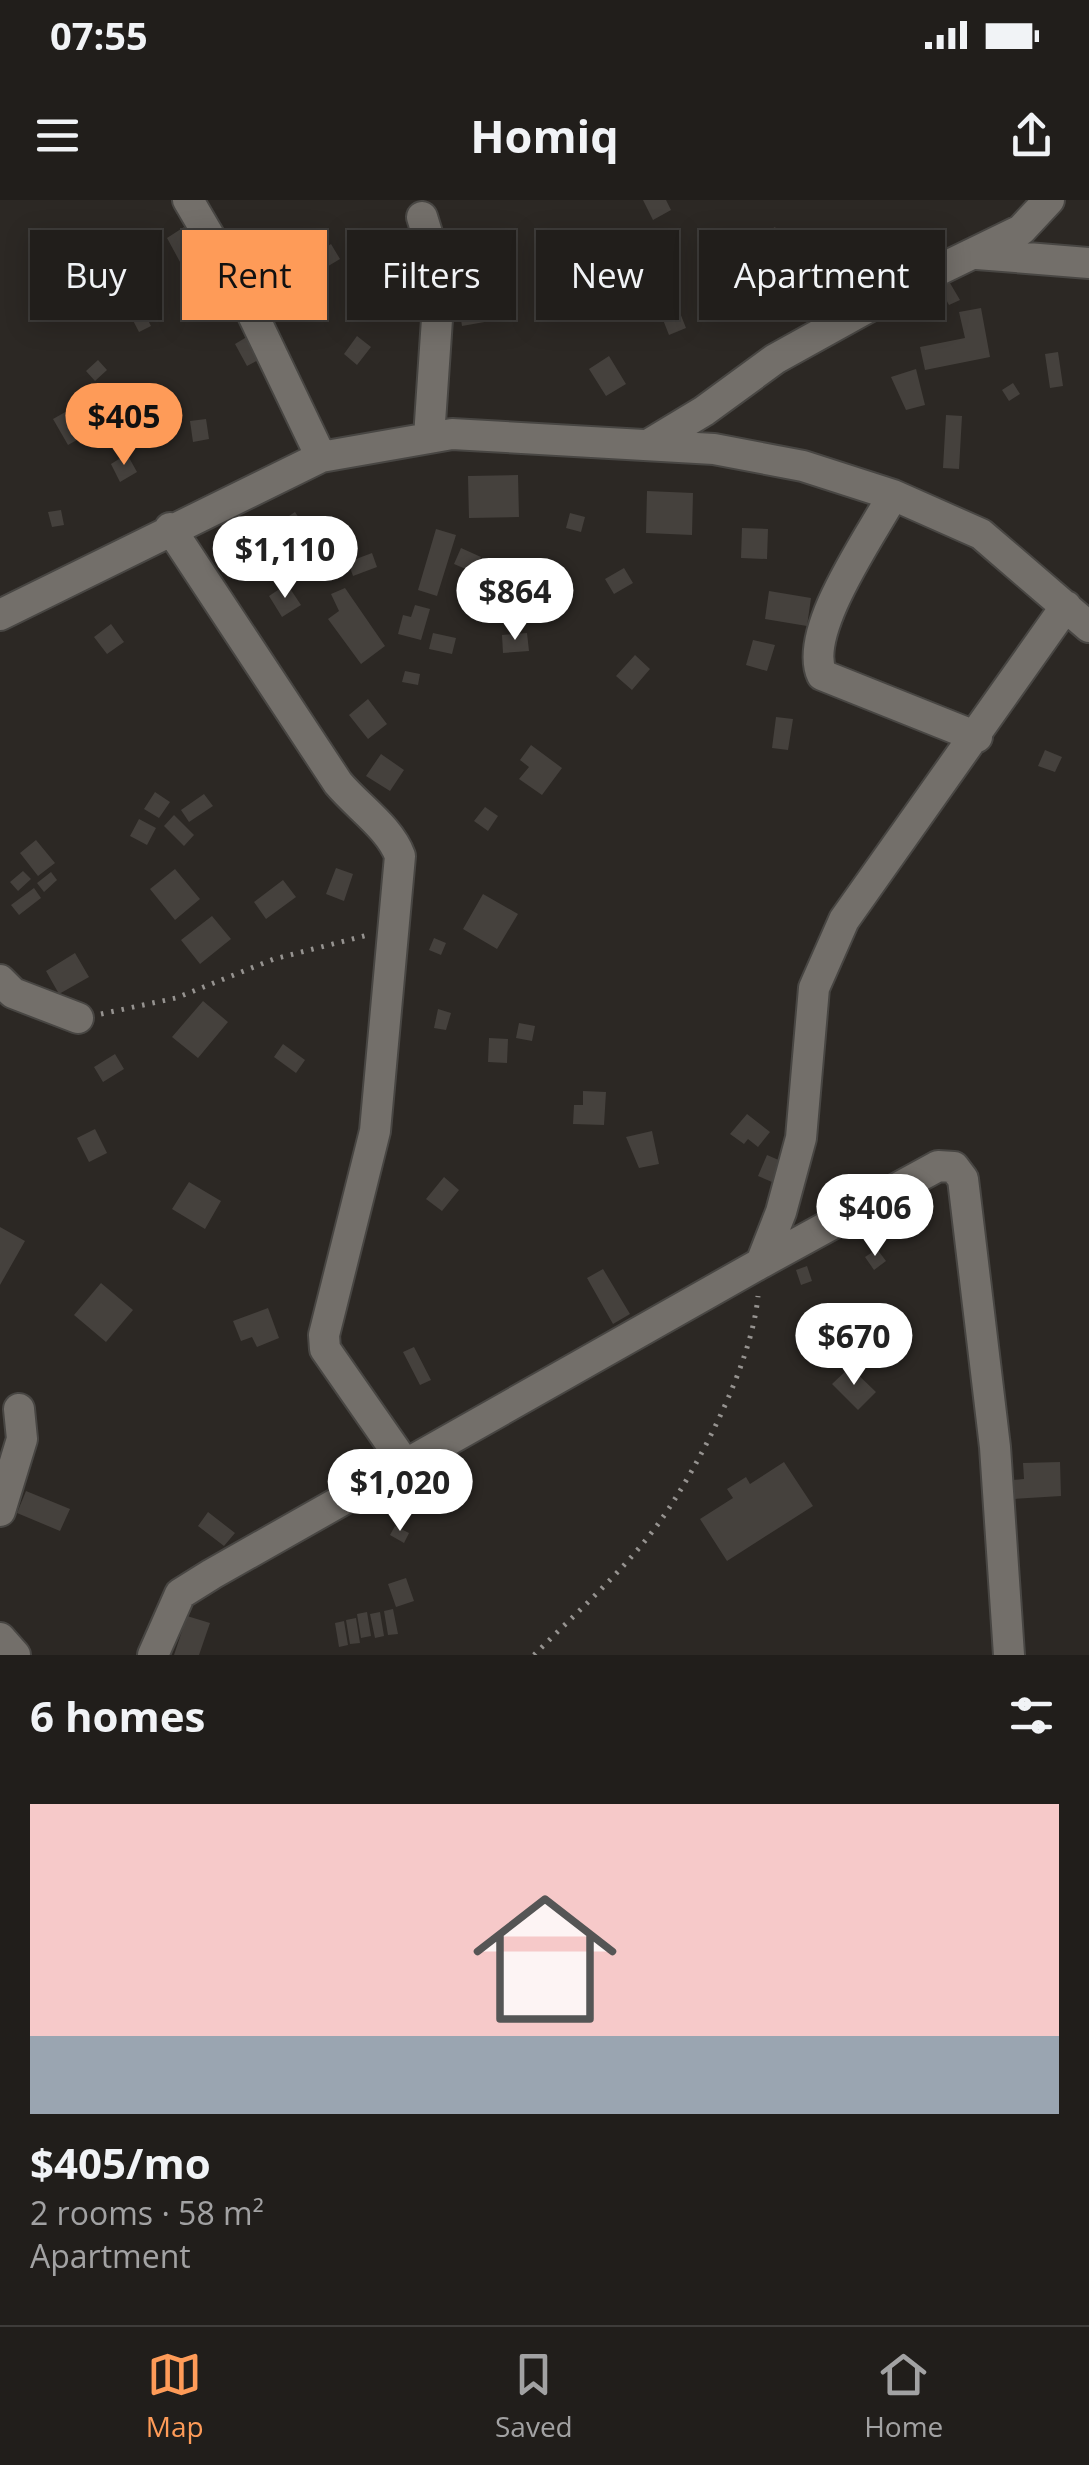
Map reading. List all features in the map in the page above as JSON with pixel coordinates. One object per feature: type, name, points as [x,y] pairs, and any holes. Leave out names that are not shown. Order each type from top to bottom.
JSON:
[{"type":"street","points":[[188,200],[242,292],[322,457]]},
{"type":"street","points":[[650,444],[775,359],[912,283],[1021,230],[1049,200]]},
{"type":"street","points":[[422,217],[440,275],[429,437]]},
{"type":"street","points":[[977,254],[1089,263]]},
{"type":"street","points":[[0,614],[322,457],[429,437],[650,444],[714,449],[803,466],[894,495],[982,534],[1089,627]]},
{"type":"street","points":[[894,495],[833,601],[817,664],[822,675],[977,737]]},
{"type":"street","points":[[170,528],[338,783],[366,817],[392,835],[400,856],[376,1132],[324,1335],[326,1349],[405,1464]]},
{"type":"street","points":[[761,1263],[781,1212],[801,1138],[814,988],[844,920],[1066,606]]},
{"type":"street","points":[[0,980],[13,993],[78,1018]]},
{"type":"street","points":[[153,1655],[180,1594],[938,1166],[954,1168],[963,1179],[995,1447],[1010,1655]]},
{"type":"street","points":[[0,1511],[22,1439],[19,1409]]},
{"type":"street","points":[[0,1638],[15,1655]]},
{"type":"path","points":[[78,1018],[176,998],[316,945],[393,930]]},
{"type":"path","points":[[534,1655],[660,1521],[728,1399],[756,1326],[761,1263]]},
{"type":"building","points":[[643,200],[666,200],[671,210],[653,220]]},
{"type":"building","points":[[184,227],[182,266],[167,238]]},
{"type":"building","points":[[331,244],[340,259],[327,267],[327,247]]},
{"type":"building","points":[[945,279],[960,300],[949,305],[945,298]]},
{"type":"building","points":[[981,308],[990,357],[925,370],[920,347],[965,338],[959,312]]},
{"type":"building","points":[[679,310],[686,328],[669,335],[663,320],[679,320]]},
{"type":"building","points":[[133,320],[148,320],[151,326],[139,332]]},
{"type":"building","points":[[461,320],[496,320],[462,326]]},
{"type":"building","points":[[250,335],[262,358],[247,366],[235,344]]},
{"type":"building","points":[[357,336],[371,347],[357,365],[344,354]]},
{"type":"building","points":[[1058,352],[1063,386],[1050,388],[1045,354]]},
{"type":"building","points":[[609,356],[626,384],[606,396],[589,369]]},
{"type":"building","points":[[98,360],[107,370],[95,381],[86,371]]},
{"type":"building","points":[[916,369],[925,405],[906,410],[891,377]]},
{"type":"building","points":[[1013,383],[1020,394],[1009,401],[1002,390]]},
{"type":"building","points":[[76,406],[91,432],[68,445],[53,419]]},
{"type":"building","points":[[946,415],[962,416],[959,469],[943,468]]},
{"type":"building","points":[[206,419],[209,439],[193,442],[190,421]]},
{"type":"building","points":[[127,454],[137,472],[120,482],[111,464]]},
{"type":"building","points":[[518,475],[519,517],[469,518],[468,476]]},
{"type":"building","points":[[647,491],[693,493],[692,535],[646,533]]},
{"type":"building","points":[[61,510],[64,525],[52,527],[48,512]]},
{"type":"building","points":[[295,512],[322,553],[295,571],[268,530]]},
{"type":"building","points":[[570,513],[585,517],[581,532],[566,528]]},
{"type":"building","points":[[742,528],[768,529],[767,559],[741,558]]},
{"type":"building","points":[[436,529],[456,535],[437,596],[418,590]]},
{"type":"building","points":[[461,548],[481,557],[475,573],[454,564]]},
{"type":"building","points":[[372,553],[377,567],[353,576],[348,562]]},
{"type":"building","points":[[624,568],[633,583],[614,594],[605,579]]},
{"type":"building","points":[[287,584],[301,605],[282,617],[269,596]]},
{"type":"building","points":[[345,588],[385,646],[361,664],[328,619],[339,611],[331,594]]},
{"type":"building","points":[[769,591],[811,598],[807,626],[765,619]]},
{"type":"building","points":[[415,605],[430,609],[421,640],[398,634],[403,615],[411,617]]},
{"type":"building","points":[[111,624],[124,642],[107,654],[94,637]]},
{"type":"building","points":[[433,633],[456,638],[452,654],[429,649]]},
{"type":"building","points":[[527,633],[529,651],[503,653],[502,635]]},
{"type":"building","points":[[753,640],[775,645],[767,671],[746,665]]},
{"type":"building","points":[[635,655],[650,669],[632,690],[616,676]]},
{"type":"building","points":[[405,671],[420,674],[418,685],[402,682]]},
{"type":"building","points":[[368,699],[387,724],[368,739],[349,715]]},
{"type":"building","points":[[776,717],[793,719],[788,750],[772,748]]},
{"type":"building","points":[[531,745],[562,768],[542,795],[519,779],[529,767],[520,760]]},
{"type":"building","points":[[1045,750],[1062,757],[1055,772],[1038,766]]},
{"type":"building","points":[[381,754],[404,770],[390,791],[366,776]]},
{"type":"building","points":[[155,792],[170,802],[159,818],[144,809]]},
{"type":"building","points":[[204,794],[213,806],[189,822],[181,810]]},
{"type":"building","points":[[485,807],[498,816],[488,831],[474,821]]},
{"type":"building","points":[[174,815],[194,835],[184,846],[164,826]]},
{"type":"building","points":[[139,819],[156,828],[147,845],[130,836]]},
{"type":"building","points":[[36,840],[55,863],[38,876],[20,853]]},
{"type":"building","points":[[336,868],[353,874],[344,901],[326,894]]},
{"type":"building","points":[[175,869],[200,899],[175,920],[150,889]]},
{"type":"building","points":[[23,871],[31,879],[18,891],[10,882]]},
{"type":"building","points":[[51,872],[57,880],[44,892],[37,883]]},
{"type":"building","points":[[283,880],[296,897],[266,919],[254,902]]},
{"type":"building","points":[[34,888],[41,898],[19,915],[11,905]]},
{"type":"building","points":[[483,894],[518,914],[497,949],[463,929]]},
{"type":"building","points":[[212,916],[231,939],[200,964],[181,940]]},
{"type":"building","points":[[434,938],[446,943],[441,955],[429,950]]},
{"type":"building","points":[[75,953],[89,977],[59,994],[46,971]]},
{"type":"building","points":[[203,1001],[228,1022],[198,1058],[172,1037]]},
{"type":"building","points":[[438,1009],[451,1013],[446,1030],[434,1028]]},
{"type":"building","points":[[519,1023],[535,1026],[532,1041],[516,1038]]},
{"type":"building","points":[[489,1038],[508,1039],[507,1063],[488,1062]]},
{"type":"building","points":[[283,1044],[305,1060],[296,1073],[274,1057]]},
{"type":"building","points":[[115,1054],[124,1069],[103,1082],[94,1067]]},
{"type":"building","points":[[583,1091],[606,1092],[604,1125],[573,1124],[574,1105],[583,1105]]},
{"type":"building","points":[[747,1114],[770,1132],[758,1147],[748,1139],[744,1144],[730,1134]]},
{"type":"building","points":[[95,1129],[107,1153],[89,1162],[77,1138]]},
{"type":"building","points":[[652,1131],[659,1164],[639,1168],[626,1137]]},
{"type":"building","points":[[767,1155],[781,1161],[772,1182],[758,1176]]},
{"type":"building","points":[[444,1177],[459,1190],[442,1211],[426,1199]]},
{"type":"building","points":[[189,1182],[221,1201],[205,1229],[172,1209]]},
{"type":"building","points":[[0,1227],[25,1241],[0,1285]]},
{"type":"building","points":[[877,1249],[886,1261],[874,1270],[865,1257]]},
{"type":"building","points":[[807,1266],[812,1281],[801,1285],[796,1270]]},
{"type":"building","points":[[603,1269],[630,1314],[613,1324],[587,1278]]},
{"type":"building","points":[[101,1283],[133,1310],[106,1342],[74,1315]]},
{"type":"building","points":[[268,1308],[279,1338],[257,1347],[252,1337],[241,1341],[233,1321]]},
{"type":"building","points":[[414,1347],[431,1380],[420,1385],[403,1352]]},
{"type":"building","points":[[850,1367],[876,1392],[858,1410],[832,1384]]},
{"type":"building","points":[[784,1462],[813,1506],[727,1561],[700,1519],[733,1498],[727,1489],[746,1477],[750,1484]]},
{"type":"building","points":[[1060,1462],[1061,1496],[1013,1499],[1013,1480],[1024,1479],[1023,1463]]},
{"type":"building","points":[[26,1491],[70,1509],[60,1531],[17,1513]]},
{"type":"building","points":[[208,1512],[235,1533],[224,1546],[198,1526]]},
{"type":"building","points":[[395,1526],[409,1533],[404,1543],[390,1535]]},
{"type":"building","points":[[406,1578],[414,1601],[396,1607],[388,1584]]},
{"type":"building","points":[[393,1609],[398,1634],[388,1635],[384,1611]]},
{"type":"building","points":[[367,1612],[371,1636],[361,1638],[357,1614]]},
{"type":"building","points":[[380,1612],[384,1636],[375,1638],[370,1614]]},
{"type":"building","points":[[187,1616],[210,1623],[199,1655],[174,1655]]},
{"type":"building","points":[[356,1618],[360,1643],[350,1644],[346,1620]]},
{"type":"building","points":[[344,1621],[348,1645],[339,1647],[335,1623]]}]
